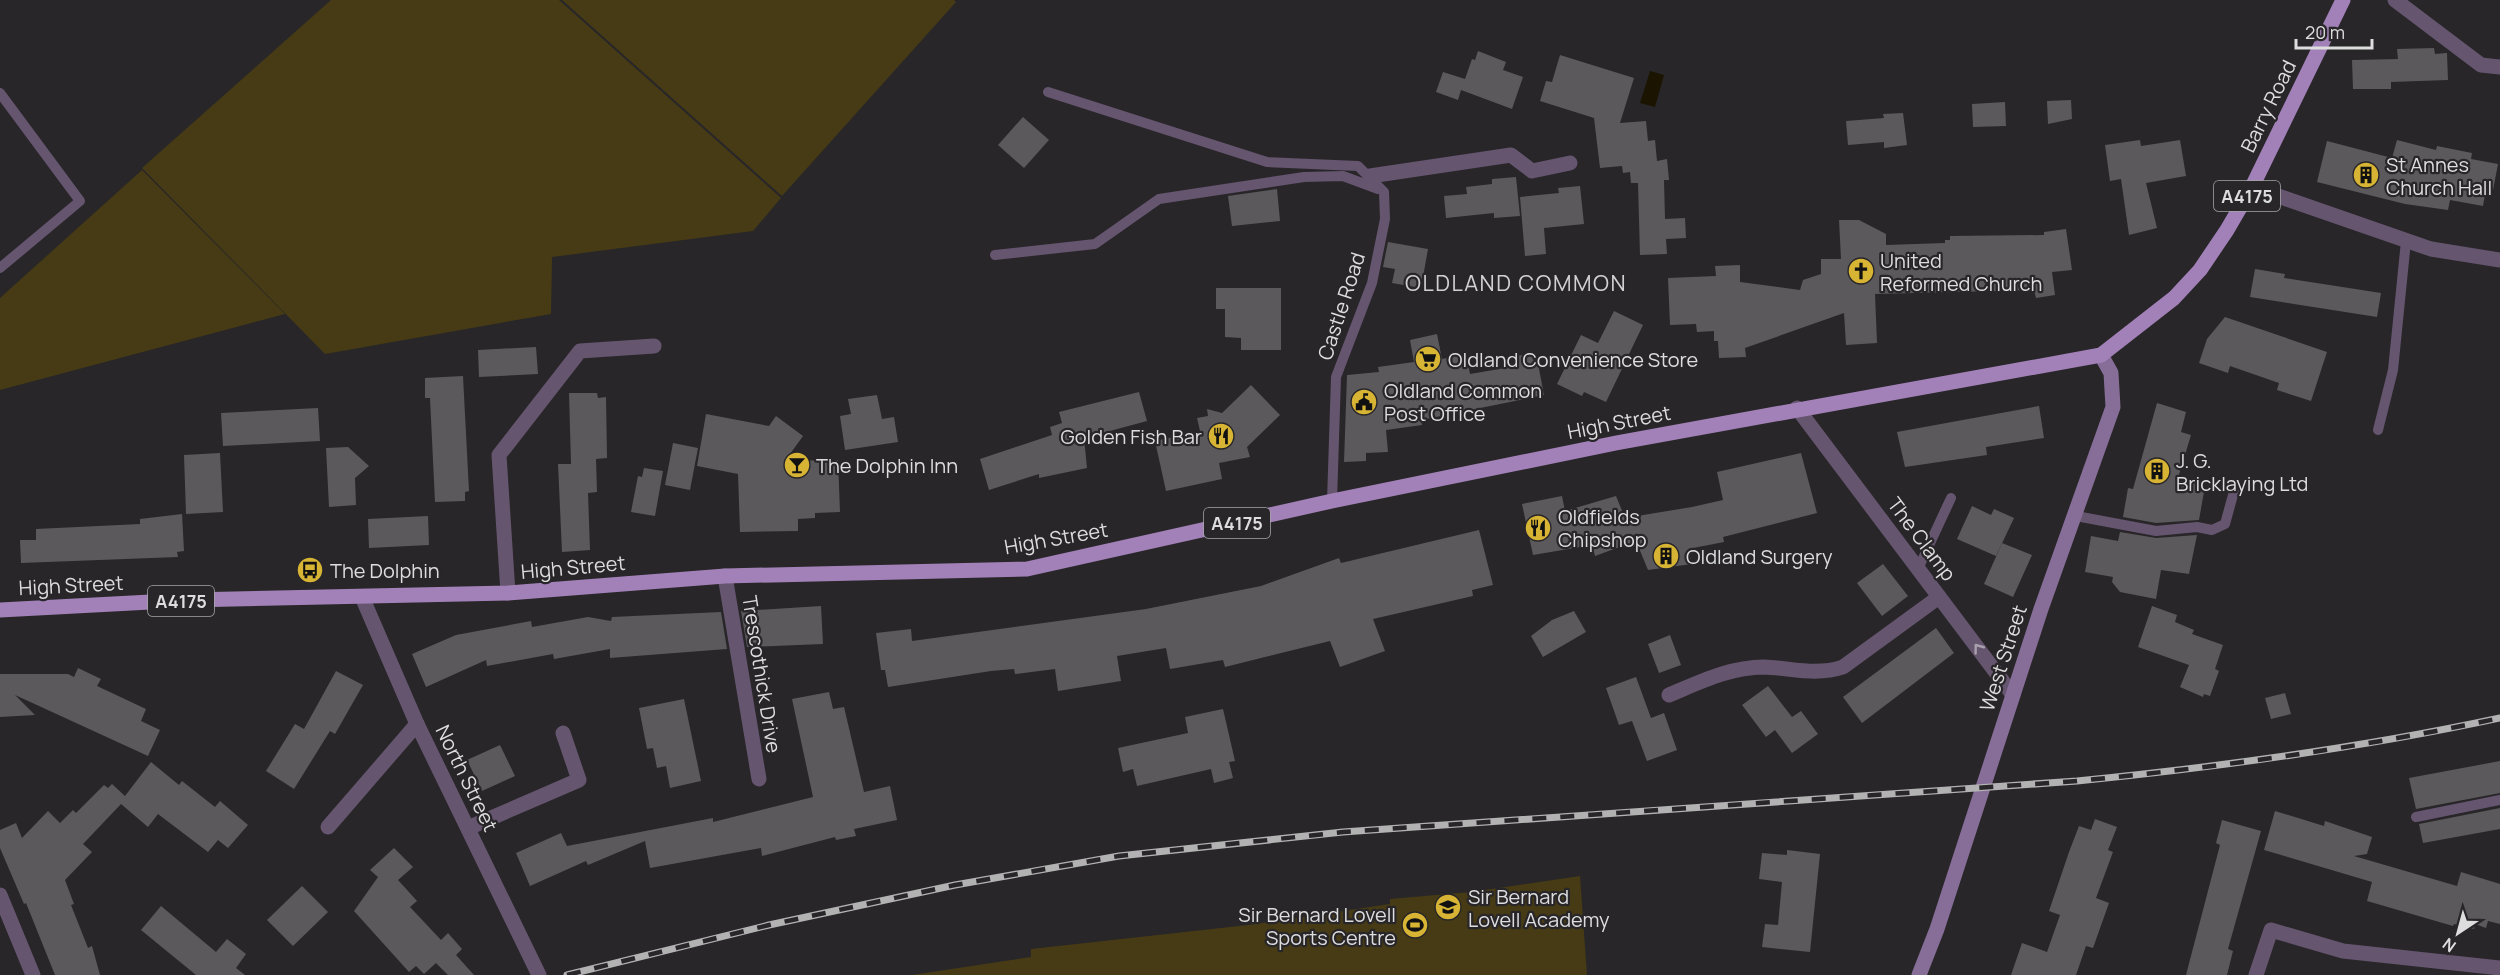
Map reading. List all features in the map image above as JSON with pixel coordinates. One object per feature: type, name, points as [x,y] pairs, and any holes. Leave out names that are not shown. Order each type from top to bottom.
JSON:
[{"type":"main road","name":"Barry Road","points":[[2101,355],[2174,298],[2200,270],[2252,188],[2343,0]]},
{"type":"main road","name":"High Street","points":[[0,610],[188,600],[508,593],[725,576],[1027,569],[1332,501],[1797,408],[2101,355]]},
{"type":"street","points":[[2396,0],[2481,65],[2500,67]]},
{"type":"street","points":[[1370,176],[1511,156],[1532,171],[1570,163]]},
{"type":"street","points":[[2252,188],[2431,249],[2500,260]]},
{"type":"street","points":[[508,593],[500,454],[580,351],[654,346]]},
{"type":"street","name":"West Street","points":[[1919,975],[1964,848],[2041,609],[2114,407],[2111,373],[2101,355]]},
{"type":"street","name":"The Clamp","points":[[1797,408],[2013,695]]},
{"type":"street","name":"Trescothick Drive","points":[[725,576],[759,779]]},
{"type":"street","name":"North Street","points":[[362,597],[417,724],[539,975]]},
{"type":"street","points":[[1669,695],[1723,673],[1743,669],[1763,667],[1826,673],[1843,668],[1940,597]]},
{"type":"street","points":[[328,827],[417,724]]},
{"type":"street","points":[[468,828],[579,780],[563,733]]},
{"type":"street","points":[[0,895],[33,975]]},
{"type":"street","points":[[2256,975],[2271,930],[2343,951],[2500,968]]},
{"type":"lane","points":[[1048,92],[1267,162],[1358,166],[1384,192]]},
{"type":"lane","points":[[0,93],[80,201],[0,268]]},
{"type":"lane","points":[[995,255],[1095,244],[1159,199],[1304,177],[1343,176],[1361,181],[1384,192]]},
{"type":"lane","name":"Castle Road","points":[[1332,501],[1336,377],[1371,283],[1385,219],[1384,192]]},
{"type":"lane","points":[[2378,430],[2393,370],[2406,240]]},
{"type":"lane","points":[[2076,516],[2156,531],[2197,526],[2212,530],[2225,524],[2236,484]]},
{"type":"lane","points":[[1918,569],[1951,498]]},
{"type":"lane","points":[[2416,817],[2500,800]]},
{"type":"shaded area","points":[[331,0],[559,0],[781,198],[753,231],[552,257],[551,314],[325,354],[142,168]]},
{"type":"shaded area","points":[[562,0],[954,0],[956,2],[782,196]]},
{"type":"shaded area","points":[[1650,71],[1664,75],[1655,107],[1640,103]]},
{"type":"shaded area","points":[[142,170],[285,314],[0,390],[0,298]]},
{"type":"shaded area","name":"Sir Bernard Lovell Sports Centre","points":[[1580,876],[1587,975],[912,975],[1031,957],[1031,949],[1248,925],[1390,904],[1390,899],[1471,892]]},
{"type":"building","points":[[2434,48],[2435,54],[2447,53],[2448,80],[2391,82],[2391,89],[2353,89],[2352,60],[2398,59],[2397,49]]},
{"type":"building","points":[[1478,51],[1506,62],[1503,70],[1523,77],[1512,109],[1461,90],[1458,100],[1436,92],[1443,72],[1465,79],[1472,59],[1475,60]]},
{"type":"building","points":[[1560,55],[1634,78],[1620,123],[1646,121],[1648,141],[1655,140],[1657,161],[1667,159],[1669,180],[1664,180],[1665,219],[1685,218],[1686,238],[1666,239],[1667,254],[1640,255],[1638,183],[1631,183],[1630,172],[1623,173],[1622,166],[1600,168],[1594,118],[1540,101],[1546,81],[1552,82]]},
{"type":"building","points":[[2071,100],[2072,119],[2048,124],[2047,101]]},
{"type":"building","points":[[2005,102],[2006,126],[1973,127],[1972,104]]},
{"type":"building","points":[[1903,113],[1907,145],[1884,148],[1884,142],[1848,145],[1846,121],[1884,118],[1883,114]]},
{"type":"building","points":[[1023,117],[1049,140],[1024,168],[998,145]]},
{"type":"building","points":[[2140,140],[2141,146],[2180,140],[2186,176],[2146,183],[2157,228],[2129,235],[2121,179],[2110,181],[2105,145]]},
{"type":"building","points":[[2397,140],[2436,150],[2437,146],[2472,153],[2471,159],[2498,164],[2493,190],[2486,189],[2483,206],[2450,200],[2448,210],[2405,204],[2317,182],[2327,141],[2392,158]]},
{"type":"building","points":[[1516,177],[1520,216],[1494,218],[1494,213],[1446,218],[1444,196],[1467,194],[1466,187],[1492,184],[1492,179]]},
{"type":"building","points":[[1580,186],[1584,224],[1544,228],[1546,254],[1525,256],[1520,197],[1559,193],[1558,188]]},
{"type":"building","points":[[1277,189],[1280,221],[1232,226],[1228,196]]},
{"type":"building","points":[[1839,220],[1859,220],[1886,234],[1886,245],[1945,243],[1945,240],[1950,240],[1950,236],[2044,235],[2044,232],[2066,229],[2072,270],[2052,272],[2055,295],[2036,298],[2034,290],[1875,294],[1877,343],[1846,345],[1844,313],[1745,348],[1746,357],[1719,358],[1718,341],[1714,341],[1714,331],[1697,332],[1696,324],[1670,325],[1668,278],[1716,276],[1715,266],[1740,265],[1740,282],[1800,290],[1803,280],[1821,274],[1821,259],[1841,259]]},
{"type":"building","points":[[1388,242],[1428,249],[1421,288],[1392,283],[1395,269],[1383,267]]},
{"type":"building","points":[[2255,269],[2285,274],[2284,278],[2381,293],[2377,317],[2250,297]]},
{"type":"building","points":[[1216,288],[1281,288],[1281,350],[1241,350],[1241,338],[1225,337],[1225,309],[1216,309]]},
{"type":"building","points":[[1614,311],[1643,325],[1606,402],[1584,392],[1582,396],[1557,384],[1581,335],[1598,343]]},
{"type":"building","points":[[2225,317],[2327,352],[2311,401],[2277,390],[2279,383],[2230,366],[2228,373],[2199,363],[2207,339]]},
{"type":"building","points":[[1437,334],[1442,359],[1466,354],[1470,374],[1517,366],[1516,356],[1536,353],[1544,395],[1421,420],[1422,425],[1386,430],[1388,452],[1366,453],[1366,461],[1344,462],[1347,375],[1379,372],[1378,367],[1414,362],[1410,340]]},
{"type":"building","points":[[536,347],[538,374],[479,377],[478,350]]},
{"type":"building","points":[[463,376],[469,491],[465,492],[465,501],[435,502],[430,398],[425,398],[425,378]]},
{"type":"building","points":[[1251,385],[1280,415],[1247,447],[1250,457],[1219,463],[1222,479],[1166,491],[1155,441],[1200,431],[1197,418],[1208,416],[1207,409],[1222,413]]},
{"type":"building","points":[[1139,392],[1147,421],[1084,438],[1087,468],[1039,478],[1039,474],[989,490],[980,459],[1052,435],[1050,427],[1062,423],[1059,412]]},
{"type":"building","points":[[569,393],[597,393],[598,398],[606,397],[607,458],[596,459],[597,492],[588,493],[590,550],[562,552],[558,464],[571,464]]},
{"type":"building","points":[[877,395],[882,419],[894,417],[898,442],[845,450],[840,416],[851,414],[848,399]]},
{"type":"building","points":[[2157,403],[2186,412],[2181,432],[2191,435],[2178,478],[2205,486],[2199,520],[2156,523],[2123,517],[2128,488],[2133,489]]},
{"type":"building","points":[[2039,406],[2044,438],[1986,447],[1987,455],[1905,467],[1897,432]]},
{"type":"building","points":[[318,408],[320,441],[223,446],[221,413]]},
{"type":"building","points":[[706,414],[769,426],[776,416],[803,436],[785,461],[838,460],[840,512],[815,513],[815,518],[798,519],[798,531],[740,532],[738,474],[697,466]]},
{"type":"building","points":[[673,443],[698,448],[690,490],[665,485]]},
{"type":"building","points":[[348,447],[369,466],[355,478],[356,505],[329,507],[326,448]]},
{"type":"building","points":[[220,453],[223,512],[186,514],[184,455]]},
{"type":"building","points":[[1801,453],[1817,513],[1723,537],[1724,542],[1688,549],[1692,564],[1648,570],[1636,541],[1595,556],[1592,545],[1533,555],[1522,504],[1562,496],[1565,511],[1616,496],[1625,518],[1692,507],[1723,500],[1717,472]]},
{"type":"building","points":[[644,468],[663,471],[655,516],[631,512],[638,476],[642,477]]},
{"type":"building","points":[[1972,506],[1991,515],[1994,509],[2014,518],[1996,556],[1957,539]]},
{"type":"building","points":[[182,514],[184,551],[177,552],[178,557],[21,563],[20,540],[36,540],[36,529],[140,524],[140,519]]},
{"type":"building","points":[[428,516],[429,545],[369,548],[368,519]]},
{"type":"building","points":[[1479,530],[1493,585],[1472,590],[1473,596],[1373,619],[1385,651],[1340,667],[1330,641],[1225,667],[1223,660],[1170,669],[1166,648],[1117,656],[1121,681],[1058,691],[1055,669],[1015,674],[1014,669],[991,671],[888,687],[885,670],[881,670],[876,633],[911,629],[912,641],[1146,609],[1261,586],[1339,558],[1341,563]]},
{"type":"building","points":[[2120,532],[2156,538],[2197,535],[2189,574],[2161,570],[2156,599],[2120,592],[2112,582],[2113,577],[2085,572],[2091,536],[2118,541]]},
{"type":"building","points":[[2002,543],[2032,555],[2013,597],[1984,584]]},
{"type":"building","points":[[1883,564],[1908,596],[1882,616],[1857,583]]},
{"type":"building","points":[[821,606],[823,644],[747,647],[741,611]]},
{"type":"building","points":[[2152,606],[2177,615],[2175,622],[2194,630],[2192,634],[2223,645],[2215,669],[2219,671],[2210,696],[2204,694],[2203,697],[2180,687],[2189,665],[2138,647]]},
{"type":"building","points":[[1574,611],[1586,632],[1543,657],[1531,636],[1552,620]]},
{"type":"building","points":[[721,612],[727,649],[610,658],[610,649],[554,659],[553,654],[487,666],[486,660],[426,687],[412,654],[456,635],[531,621],[532,627],[588,617],[611,621],[612,617]]},
{"type":"building","points":[[1936,628],[1954,653],[1862,723],[1843,697]]},
{"type":"building","points":[[1670,635],[1681,665],[1659,673],[1648,644]]},
{"type":"building","points":[[78,668],[101,679],[97,686],[146,709],[141,721],[160,730],[148,756],[15,695],[35,715],[0,717],[0,674],[68,674],[74,677]]},
{"type":"building","points":[[336,671],[363,685],[335,734],[330,731],[294,789],[266,771],[295,724],[304,729]]},
{"type":"building","points":[[1636,677],[1651,718],[1664,713],[1677,750],[1647,761],[1632,721],[1619,725],[1606,688]]},
{"type":"building","points":[[1768,686],[1792,717],[1801,711],[1818,734],[1792,753],[1775,730],[1766,737],[1742,705]]},
{"type":"building","points":[[829,692],[833,709],[844,707],[864,792],[890,786],[897,820],[854,829],[856,836],[836,840],[835,837],[762,856],[761,848],[650,868],[645,841],[588,865],[586,861],[530,886],[516,853],[561,833],[567,846],[713,818],[713,822],[813,797],[792,699]]},
{"type":"building","points":[[2285,693],[2291,714],[2271,719],[2265,698]]},
{"type":"building","points":[[684,699],[701,781],[670,788],[666,766],[657,768],[653,748],[647,749],[639,708]]},
{"type":"building","points":[[1223,709],[1235,761],[1229,762],[1233,778],[1214,783],[1211,769],[1137,786],[1133,769],[1123,772],[1118,748],[1188,733],[1185,717]]},
{"type":"building","points":[[500,745],[515,776],[482,791],[467,760]]},
{"type":"building","points":[[2500,761],[2500,793],[2416,809],[2409,778]]},
{"type":"building","points":[[151,762],[179,785],[182,781],[215,807],[220,801],[248,825],[228,848],[218,840],[208,852],[158,814],[148,827],[121,804],[83,844],[92,852],[65,880],[74,904],[71,905],[88,948],[92,946],[100,975],[55,975],[26,903],[24,904],[0,848],[0,830],[16,823],[22,838],[48,811],[60,823],[73,810],[76,813],[104,785],[108,788],[112,784],[125,796]]},
{"type":"building","points":[[2500,808],[2500,829],[2423,843],[2419,824]]},
{"type":"building","points":[[2275,811],[2324,826],[2325,821],[2372,837],[2367,854],[2354,856],[2457,886],[2461,872],[2500,884],[2500,924],[2488,921],[2486,928],[2475,924],[2474,929],[2454,924],[2453,926],[2367,901],[2372,882],[2264,850]]},
{"type":"building","points":[[2095,819],[2117,827],[2108,850],[2113,852],[2096,898],[2109,903],[2093,948],[2086,946],[2076,975],[2011,975],[2022,943],[2047,952],[2060,915],[2049,911],[2069,852],[2079,826],[2091,830]]},
{"type":"building","points":[[2222,820],[2261,831],[2228,949],[2233,951],[2227,975],[2186,975],[2220,845],[2216,843]]},
{"type":"building","points":[[394,848],[413,867],[398,880],[417,901],[410,907],[441,940],[448,933],[462,949],[456,955],[474,975],[448,975],[436,963],[424,974],[416,966],[409,972],[354,911],[378,877],[370,870]]},
{"type":"building","points":[[1787,850],[1820,854],[1810,952],[1762,947],[1765,924],[1778,925],[1782,882],[1759,879],[1762,853],[1787,855]]},
{"type":"building","points":[[302,886],[328,912],[293,946],[267,920]]},
{"type":"building","points":[[161,906],[216,952],[227,939],[246,954],[236,968],[245,975],[196,975],[141,930]]},
{"type":"railway","points":[[567,975],[769,925],[955,885],[1119,856],[1343,832],[2077,781],[2289,756],[2395,739],[2500,718]]},
{"type":"place","name":"St Annes Church Hall","points":[[2366,175]]},
{"type":"place","name":"United Reformed Church","points":[[1861,271]]},
{"type":"place","name":"Oldland Convenience Store","points":[[1428,359]]},
{"type":"place","name":"Oldland Common Post Office","points":[[1364,402]]},
{"type":"place","name":"Golden Fish Bar","points":[[1221,436]]},
{"type":"place","name":"The Dolphin Inn","points":[[797,465]]},
{"type":"place","name":"J. G. Bricklaying Ltd","points":[[2157,471]]},
{"type":"place","name":"Oldfields Chipshop","points":[[1538,528]]},
{"type":"place","name":"Oldland Surgery","points":[[1666,556]]},
{"type":"place","name":"The Dolphin","points":[[310,570]]},
{"type":"place","name":"Sir Bernard Lovell Academy","points":[[1448,907]]},
{"type":"place","name":"Sir Bernard Lovell Sports Centre","points":[[1415,925]]},
{"type":"district","name":"OLDLAND COMMON","points":[[1516,283]]}]
